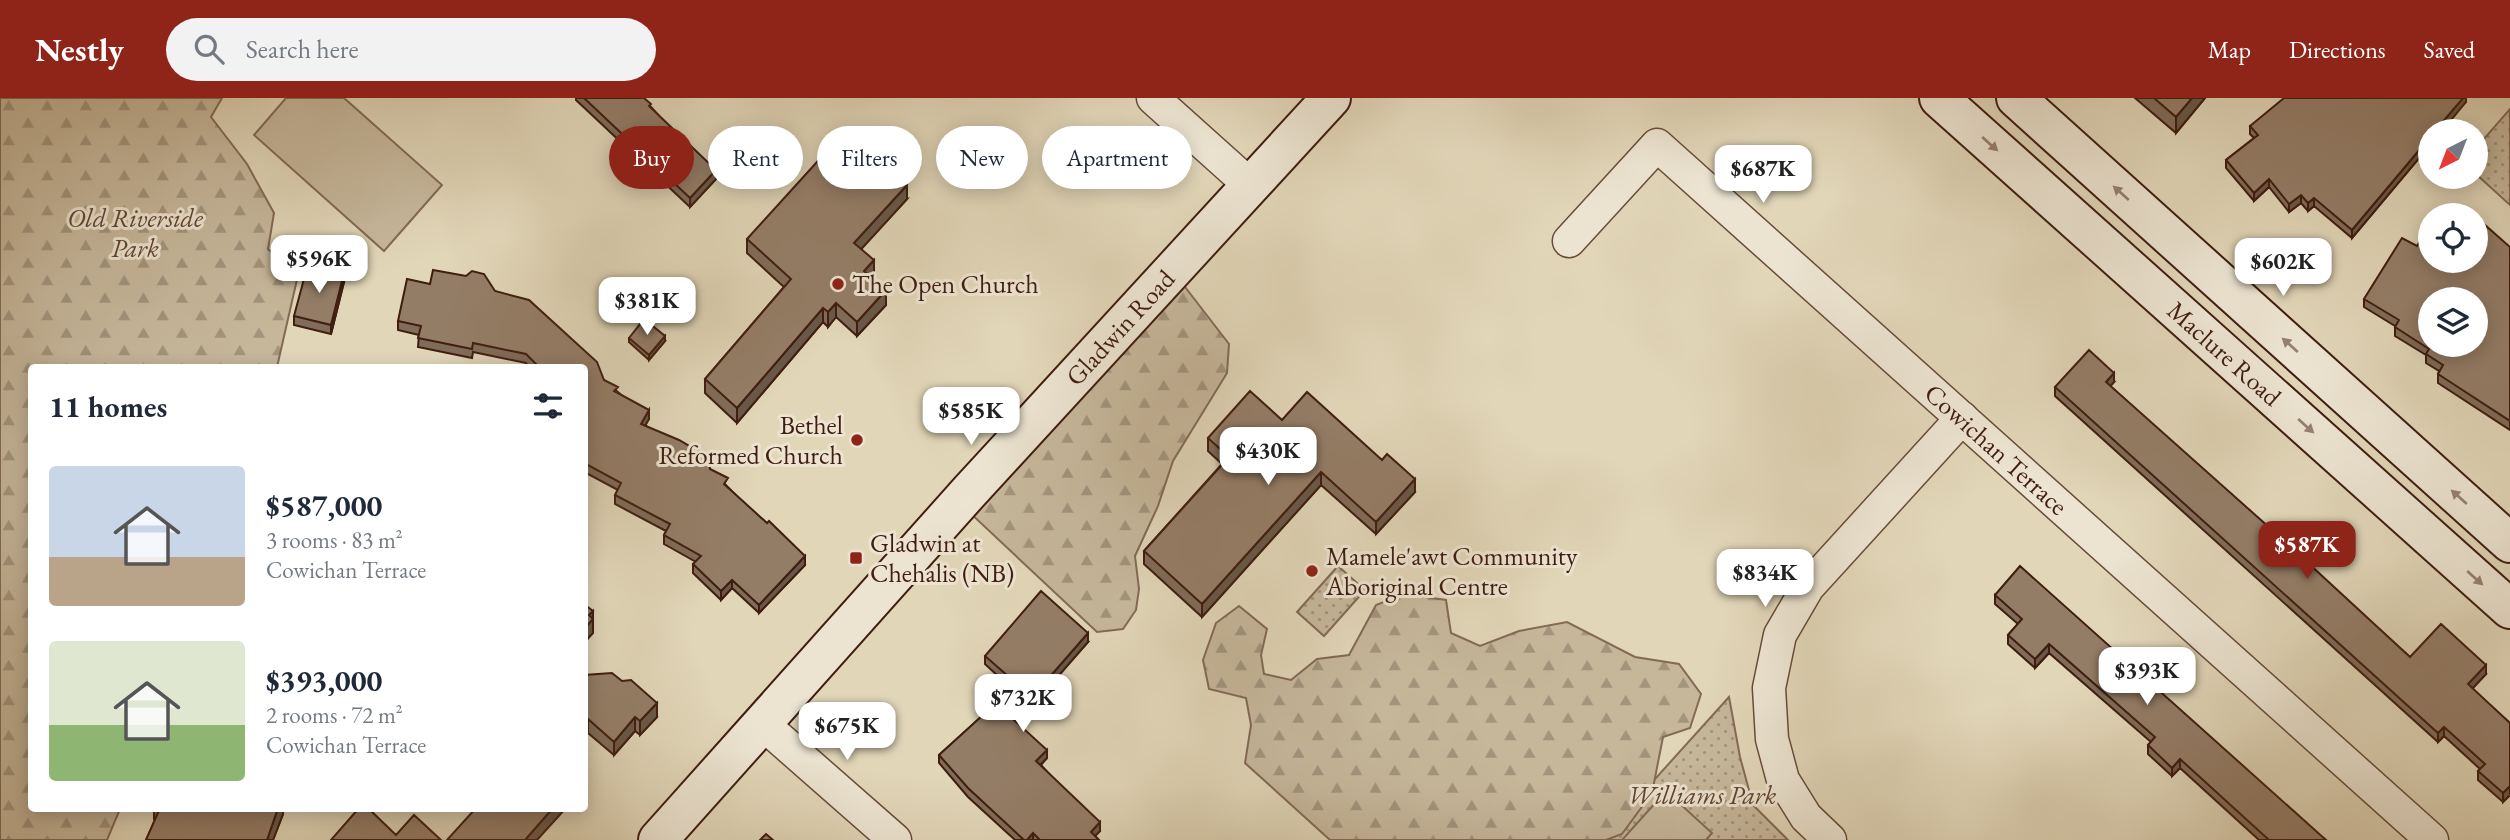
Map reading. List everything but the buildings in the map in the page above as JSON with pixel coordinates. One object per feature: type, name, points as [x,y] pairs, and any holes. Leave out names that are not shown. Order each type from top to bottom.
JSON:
[{"type":"main road","name":"Gladwin Road","points":[[658,840],[969,492],[1331,98]]},
{"type":"main road","name":"Maclure Road","points":[[1939,98],[2510,609]]},
{"type":"main road","name":"Maclure Road","points":[[2016,98],[2510,543]]},
{"type":"street","points":[[1153,98],[1251,186]]},
{"type":"street","name":"Cowichan Terrace","points":[[1569,241],[1657,145],[2432,840]]},
{"type":"street","points":[[1830,840],[1806,817],[1783,780],[1772,739],[1769,688],[1780,635],[1808,587],[1962,418]]},
{"type":"street","points":[[764,724],[895,840]]},
{"type":"green space","name":"Old Riverside Park","points":[[0,98],[222,98],[211,117],[247,164],[274,213],[268,249],[298,275],[278,364],[28,364],[28,812],[119,812],[107,840],[0,840]]},
{"type":"green space","points":[[286,98],[344,98],[442,185],[384,251],[254,135]]},
{"type":"green space","points":[[2510,109],[2510,205],[2488,185],[2488,134]]},
{"type":"green space","points":[[1182,283],[1229,344],[1227,373],[1173,461],[1158,506],[1135,556],[1139,589],[1136,610],[1123,629],[1097,632],[968,511]]},
{"type":"green space","points":[[1338,566],[1365,590],[1324,636],[1297,612]]},
{"type":"green space","points":[[1404,594],[1446,600],[1451,633],[1480,646],[1519,631],[1567,622],[1635,657],[1679,664],[1701,694],[1690,728],[1663,737],[1652,793],[1622,834],[1606,840],[1330,840],[1245,763],[1251,725],[1246,698],[1209,689],[1203,660],[1216,623],[1239,606],[1267,629],[1261,655],[1264,674],[1291,680],[1317,659],[1349,655],[1376,605]]},
{"type":"green space","name":"Williams Park","points":[[1729,697],[1740,757],[1753,805],[1788,840],[1600,840]]},
{"type":"green space","points":[[1666,791],[1712,833],[1706,840],[1622,840]]},
{"type":"place","name":"The Open Church","points":[[838,284]]},
{"type":"place","name":"Bethel Reformed Church","points":[[857,440]]},
{"type":"place","name":"Gladwin at Chehalis (NB)","points":[[856,558]]},
{"type":"place","name":"Mamele'awt Community Aboriginal Centre","points":[[1312,571]]}]
